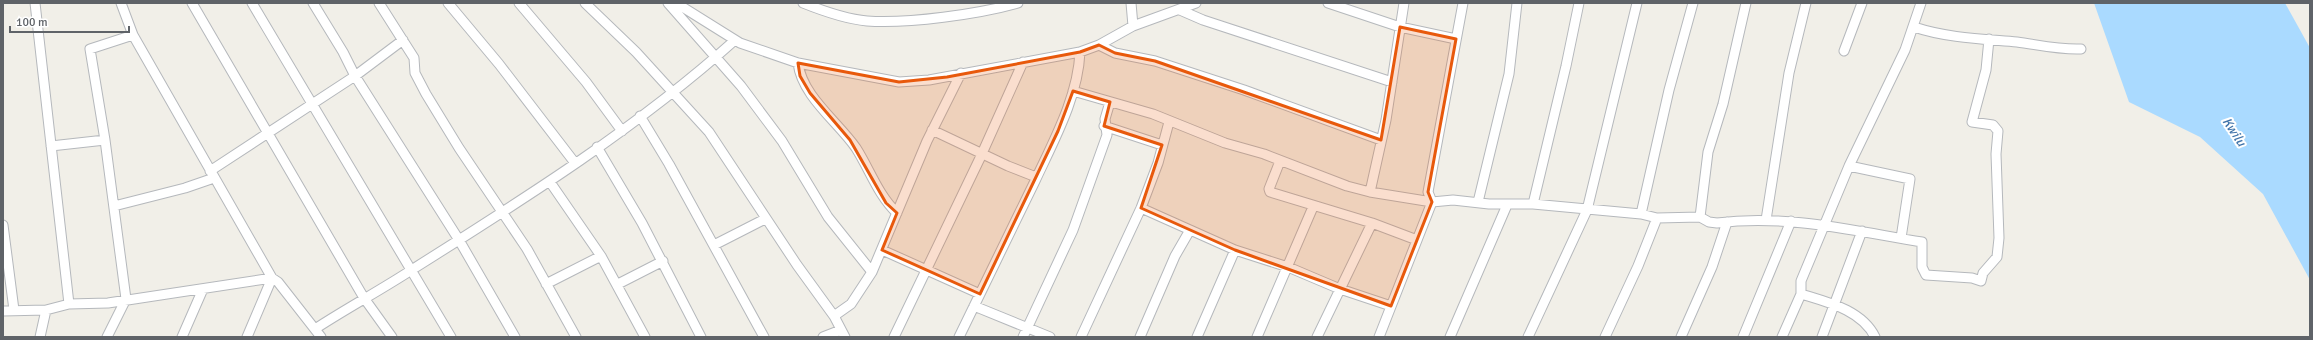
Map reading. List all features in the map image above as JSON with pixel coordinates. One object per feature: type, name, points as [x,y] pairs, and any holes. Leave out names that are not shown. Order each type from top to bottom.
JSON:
[{"type":"street","points":[[35,3],[69,304]]},
{"type":"street","points":[[121,3],[134,35],[272,278],[278,282],[321,337]]},
{"type":"street","points":[[192,3],[266,133],[364,298],[392,337]]},
{"type":"street","points":[[252,3],[412,270],[450,337]]},
{"type":"street","points":[[313,3],[343,52],[355,76],[459,240],[515,337]]},
{"type":"street","points":[[379,3],[414,58],[415,73],[426,94],[503,212],[576,337]]},
{"type":"street","points":[[448,3],[499,64],[575,163]]},
{"type":"street","points":[[519,3],[581,76],[622,131]]},
{"type":"street","points":[[585,3],[673,92],[709,132],[765,219],[834,316],[843,333],[823,337]]},
{"type":"street","points":[[668,3],[716,57],[782,140],[828,217],[872,272]]},
{"type":"street","points":[[676,3],[720,29],[735,40],[798,63],[899,82],[929,80],[1080,52],[1099,45],[1134,26],[1196,3]]},
{"type":"street","points":[[803,3],[825,12],[866,21],[896,22],[956,15],[1018,3]]},
{"type":"street","points":[[1131,3],[1134,26]]},
{"type":"street","points":[[1328,3],[1400,27],[1456,39]]},
{"type":"street","points":[[1370,192],[1392,82],[1404,3]]},
{"type":"street","points":[[1379,337],[1432,202],[1428,192],[1463,3]]},
{"type":"street","points":[[1478,202],[1509,74],[1517,3]]},
{"type":"street","points":[[1533,204],[1566,66],[1579,3]]},
{"type":"street","points":[[1528,337],[1587,210],[1637,3]]},
{"type":"street","points":[[1641,214],[1669,90],[1693,3]]},
{"type":"street","points":[[1700,217],[1708,152],[1723,104],[1746,3]]},
{"type":"street","points":[[1766,220],[1789,73],[1806,3]]},
{"type":"street","points":[[1844,51],[1862,3]]},
{"type":"street","points":[[1782,337],[1801,294],[1801,281],[1849,166],[1914,27],[1921,3]]},
{"type":"street","points":[[1180,10],[1203,20],[1392,82]]},
{"type":"street","points":[[1914,27],[1928,32],[2064,50],[2081,49]]},
{"type":"street","points":[[107,337],[126,299],[105,140],[90,49],[134,35]]},
{"type":"street","points":[[1073,90],[1153,114],[1169,122],[1280,160],[1347,186],[1370,192],[1432,202],[1453,200],[1507,205],[1533,204],[1641,214],[1657,218],[1700,217],[1709,222],[1766,220],[1825,225],[1922,242],[1922,267],[1926,275],[1930,277],[1972,278],[1981,281],[1983,273],[1997,257],[1999,238],[1996,154],[1998,132],[1993,125],[1972,122],[1986,70],[1989,39]]},
{"type":"street","points":[[114,206],[185,188],[212,174],[266,133],[355,76],[403,40]]},
{"type":"street","points":[[315,329],[412,270],[550,182],[597,147],[622,131],[673,92],[735,40]]},
{"type":"street","points":[[1099,45],[1115,53],[1155,61],[1244,90],[1381,140]]},
{"type":"street","points":[[959,337],[1058,131],[1079,70],[1080,52]]},
{"type":"street","points":[[894,337],[928,269],[1023,62]]},
{"type":"street","points":[[798,63],[800,76],[810,93],[850,140],[886,203],[897,213]]},
{"type":"street","points":[[834,316],[851,304],[872,272],[932,130],[961,73]]},
{"type":"street","points":[[1025,333],[1073,230],[1107,135],[1104,126],[1110,102]]},
{"type":"street","points":[[640,116],[714,245],[764,337]]},
{"type":"street","points":[[1081,337],[1141,208],[1169,122]]},
{"type":"street","points":[[1104,126],[1162,145]]},
{"type":"street","points":[[932,130],[1036,177]]},
{"type":"street","points":[[51,146],[105,140]]},
{"type":"street","points":[[597,147],[662,261],[701,337]]},
{"type":"street","points":[[1280,160],[1269,189],[1270,192],[1313,207],[1372,223],[1417,240]]},
{"type":"street","points":[[1849,166],[1910,178],[1901,238]]},
{"type":"street","points":[[550,182],[601,256],[618,284],[645,337]]},
{"type":"street","points":[[1450,337],[1507,205]]},
{"type":"street","points":[[1257,337],[1313,207]]},
{"type":"street","points":[[1141,208],[1236,250],[1288,267],[1340,290],[1391,306]]},
{"type":"street","points":[[1605,337],[1638,266],[1657,218]]},
{"type":"street","points":[[714,245],[765,219]]},
{"type":"street","points":[[1743,337],[1791,221]]},
{"type":"street","points":[[1681,337],[1712,267],[1727,222]]},
{"type":"street","points":[[1317,337],[1372,223]]},
{"type":"street","points":[[3,225],[14,310]]},
{"type":"street","points":[[1140,337],[1170,268],[1190,230]]},
{"type":"street","points":[[1822,337],[1862,231]]},
{"type":"street","points":[[882,250],[928,269],[980,294]]},
{"type":"street","points":[[1197,337],[1236,250]]},
{"type":"street","points":[[546,284],[601,256]]},
{"type":"street","points":[[618,284],[662,261]]},
{"type":"street","points":[[3,311],[46,310],[69,304],[108,303],[126,299],[272,278]]},
{"type":"street","points":[[247,337],[272,278]]},
{"type":"street","points":[[182,337],[203,289]]},
{"type":"street","points":[[1801,294],[1834,304],[1863,320],[1875,337]]},
{"type":"street","points":[[974,306],[1025,333],[1050,337]]},
{"type":"street","points":[[40,337],[46,310]]},
{"type":"highlighted area","points":[[1400,27],[1456,39],[1428,192],[1432,202],[1391,306],[1235,250],[1141,208],[1162,145],[1104,126],[1110,102],[1073,91],[1058,131],[980,294],[882,250],[897,213],[886,203],[850,140],[810,93],[800,76],[798,63],[899,82],[947,77],[1080,52],[1099,45],[1115,53],[1155,61],[1381,140]]},
{"type":"water","name":"Kwilu","points":[[2094,3],[2285,3],[2310,48],[2310,280],[2263,194],[2200,137],[2129,102]]}]
